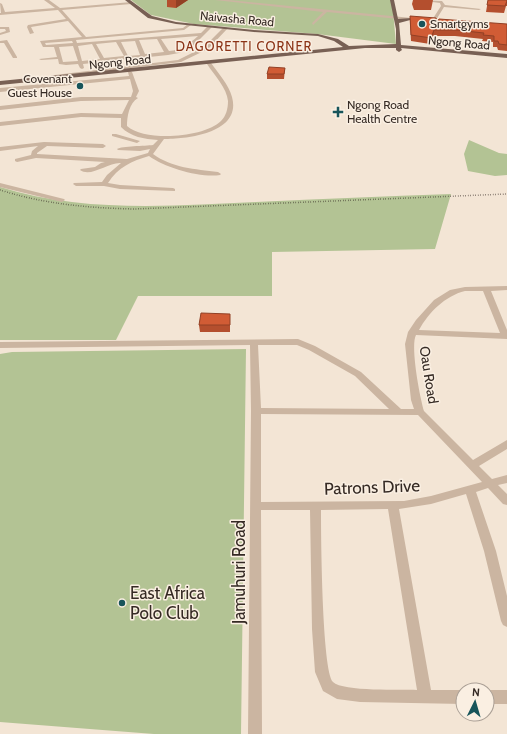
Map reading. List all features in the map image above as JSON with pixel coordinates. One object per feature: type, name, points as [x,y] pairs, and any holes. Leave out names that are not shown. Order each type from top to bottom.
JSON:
[{"type":"main road","points":[[392,0],[398,29],[399,48]]},
{"type":"main road","name":"Naivasha Road","points":[[129,2],[153,18],[189,25],[307,35],[332,40],[347,50]]},
{"type":"main road","points":[[395,18],[400,20],[410,19]]},
{"type":"main road","points":[[395,18],[410,19]]},
{"type":"main road","name":"Ngong Road","points":[[242,59],[384,47],[415,48],[507,57]]},
{"type":"main road","name":"Ngong Road","points":[[0,82],[84,75],[131,75],[242,59],[347,50],[399,48],[507,57]]},
{"type":"main road","name":"Ngong Road","points":[[0,87],[170,64],[347,50],[404,48],[507,57]]},
{"type":"street","points":[[46,0],[59,10],[84,37]]},
{"type":"street","points":[[217,0],[395,18]]},
{"type":"street","points":[[263,5],[269,0]]},
{"type":"street","points":[[419,0],[442,2],[442,5],[479,9]]},
{"type":"street","points":[[0,4],[2,14],[59,10],[129,2]]},
{"type":"street","points":[[433,21],[442,5]]},
{"type":"street","points":[[313,24],[326,11]]},
{"type":"street","points":[[410,19],[458,23]]},
{"type":"street","points":[[32,33],[28,27],[68,20]]},
{"type":"street","points":[[189,25],[184,29],[42,41],[45,46],[56,46],[201,34]]},
{"type":"street","points":[[39,26],[43,32]]},
{"type":"street","points":[[56,46],[62,64],[168,54],[185,49],[210,27]]},
{"type":"street","points":[[0,28],[7,28],[8,33]]},
{"type":"street","points":[[170,64],[206,48],[226,28]]},
{"type":"street","points":[[0,34],[8,33]]},
{"type":"street","points":[[8,33],[2,41],[16,56]]},
{"type":"street","points":[[136,33],[143,56]]},
{"type":"street","points":[[158,37],[168,54]]},
{"type":"street","points":[[74,38],[84,75]]},
{"type":"street","points":[[118,40],[127,58]]},
{"type":"street","points":[[93,43],[103,60]]},
{"type":"street","points":[[41,59],[59,58]]},
{"type":"street","points":[[179,61],[185,64]]},
{"type":"street","points":[[0,90],[131,75],[137,89],[135,98],[124,116],[123,124],[128,132],[138,136],[162,138],[212,130],[228,118],[230,112],[230,97],[209,64]]},
{"type":"street","points":[[0,108],[81,99],[135,98]]},
{"type":"street","points":[[0,124],[83,115],[124,116]]},
{"type":"street","points":[[114,135],[155,146]]},
{"type":"street","points":[[83,170],[97,170],[105,163],[150,154],[162,138]]},
{"type":"street","points":[[34,156],[34,153],[46,144]]},
{"type":"street","points":[[0,149],[46,144],[103,146]]},
{"type":"street","points":[[120,149],[140,149],[155,146]]},
{"type":"street","points":[[150,154],[168,165],[218,174]]},
{"type":"street","points":[[17,160],[34,156],[124,160]]},
{"type":"street","points":[[104,184],[109,176],[124,160]]},
{"type":"street","points":[[76,184],[104,184],[120,187],[173,190]]},
{"type":"street","points":[[0,185],[37,196],[62,200]]},
{"type":"street","points":[[412,332],[506,336],[486,288]]},
{"type":"street","name":"Oau Road","points":[[507,288],[465,289],[449,293],[425,315],[412,332],[409,344],[416,400],[420,412],[507,501]]},
{"type":"street","name":"Jamuhuri Road","points":[[254,342],[256,411],[255,734]]},
{"type":"street","points":[[0,345],[287,342],[307,345],[358,374],[400,412]]},
{"type":"street","points":[[256,411],[420,412]]},
{"type":"street","points":[[472,465],[507,444]]},
{"type":"street","name":"Patrons Drive","points":[[256,506],[393,505],[423,502],[507,479]]},
{"type":"street","points":[[470,490],[490,551],[507,621]]},
{"type":"street","points":[[393,505],[425,696]]},
{"type":"street","points":[[315,506],[318,629],[324,681],[332,690],[340,693],[455,697]]},
{"type":"street","points":[[495,697],[507,697]]},
{"type":"green space","points":[[131,0],[392,0],[396,44],[317,34],[194,24],[151,15]]},
{"type":"green space","points":[[469,140],[499,153],[507,154],[507,175],[495,176],[468,171],[464,154]]},
{"type":"green space","points":[[0,187],[63,201],[127,206],[192,205],[451,194],[435,249],[272,252],[272,296],[138,296],[116,340],[0,340]]},
{"type":"green space","name":"East Africa Polo Club","points":[[246,349],[241,734],[154,734],[0,722],[0,354],[12,352]]},
{"type":"building","points":[[488,0],[507,1],[505,6],[487,5]]},
{"type":"building","points":[[410,16],[436,18],[437,22],[439,19],[507,24],[507,45],[499,44],[498,41],[494,41],[494,36],[483,35],[484,33],[456,30],[434,30],[431,38],[411,35]]},
{"type":"building","points":[[269,67],[285,68],[284,74],[267,74]]},
{"type":"building","points":[[201,313],[230,314],[230,325],[199,325]]},
{"type":"railway","points":[[0,190],[50,202],[100,208],[134,209],[507,194]]},
{"type":"place","name":"Smartgyms","points":[[422,24]]},
{"type":"place","name":"Covenant Guest House","points":[[80,86]]},
{"type":"place","name":"Ngong Road Health Centre","points":[[338,112]]},
{"type":"place","name":"East Africa Polo Club","points":[[122,603]]},
{"type":"district","name":"DAGORETTI CORNER","points":[[244,46]]}]
